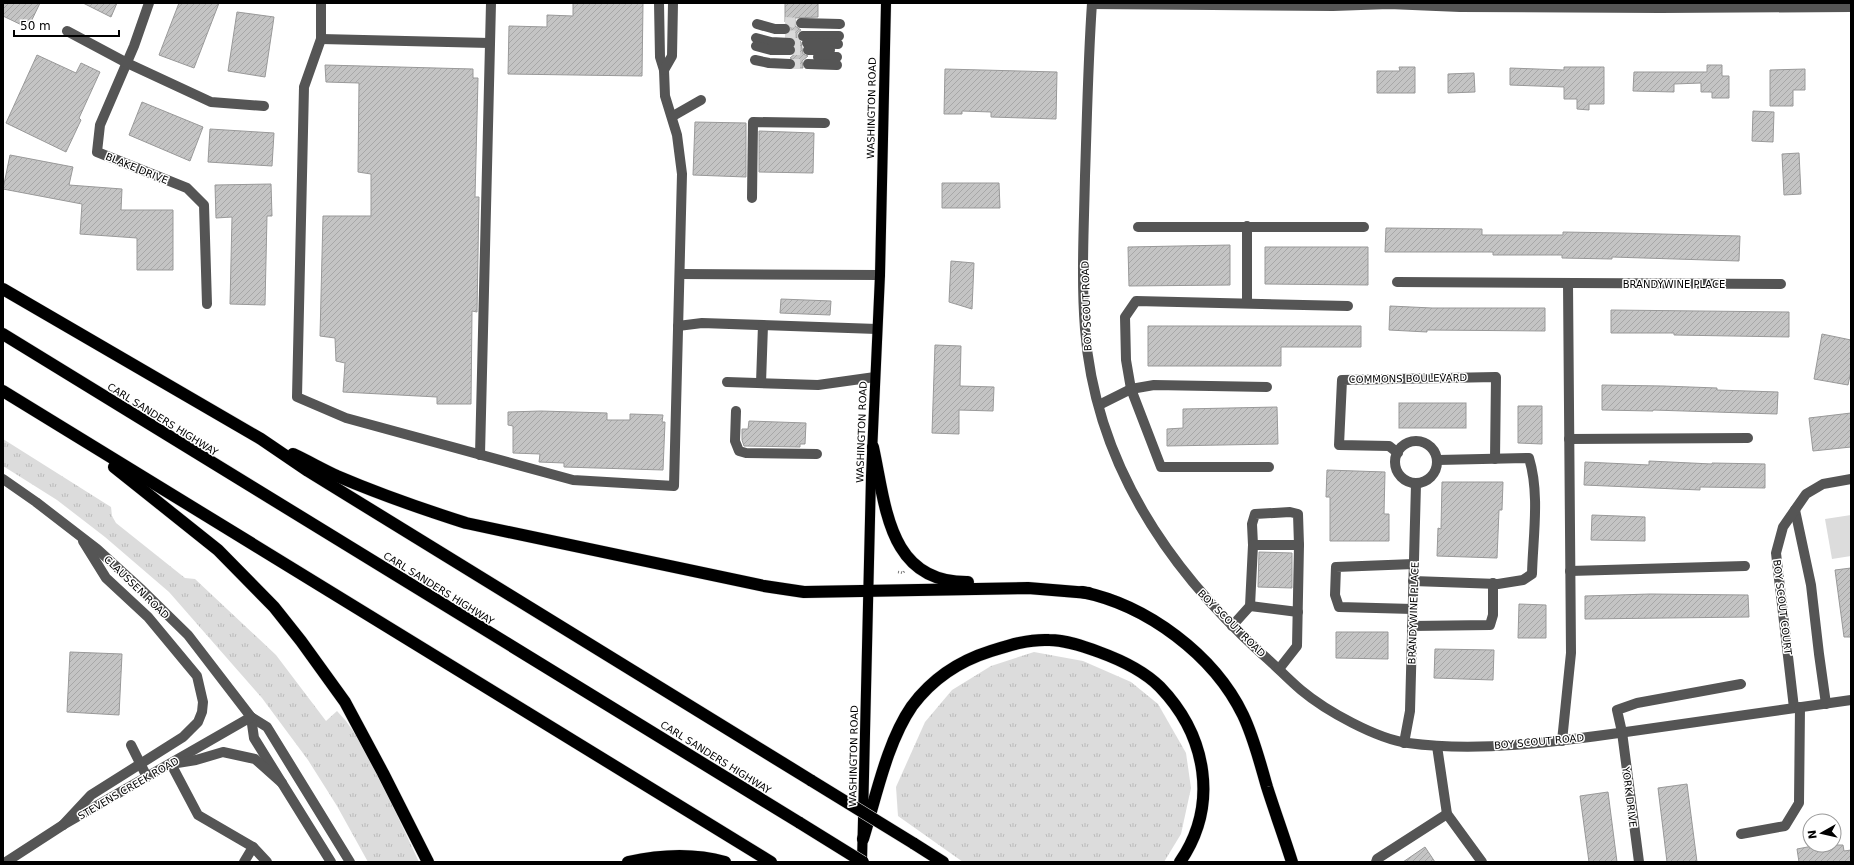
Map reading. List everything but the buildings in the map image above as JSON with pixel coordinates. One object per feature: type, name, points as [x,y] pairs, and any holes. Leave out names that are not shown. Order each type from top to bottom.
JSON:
[{"type":"highway","points":[[3,289],[261,439],[308,471],[942,862]]},
{"type":"highway","name":"CARL SANDERS HIGHWAY","points":[[3,334],[863,862]]},
{"type":"highway","points":[[3,391],[771,862]]},
{"type":"highway","points":[[62,427],[218,550],[274,607],[345,702],[428,862]]},
{"type":"highway","points":[[261,439],[337,475],[422,509],[466,523],[788,590],[804,592],[1028,588],[1089,593]]},
{"type":"highway","points":[[873,447],[893,536],[906,557],[922,571],[936,578],[949,581],[1026,581],[1089,593],[1116,602],[1148,618],[1169,630],[1190,646],[1209,665],[1224,684],[1243,716],[1292,862]]},
{"type":"highway","points":[[863,839],[891,747],[900,727],[912,707],[928,687],[960,663],[978,655],[1030,641],[1049,640],[1074,643],[1090,648],[1117,659],[1142,673],[1159,687],[1174,704],[1185,721],[1195,741],[1201,759],[1203,796],[1200,817],[1194,836],[1180,862]]},
{"type":"highway","points":[[628,862],[657,856],[679,855],[725,862]]},
{"type":"main road","name":"WASHINGTON ROAD","points":[[863,862],[875,377],[880,275],[886,3]]},
{"type":"street","name":"BLAKE DRIVE","points":[[149,3],[127,63],[100,126],[97,152],[187,188],[204,205],[207,304]]},
{"type":"street","points":[[321,3],[321,39],[304,87],[297,397],[346,418],[573,480],[674,486],[682,174],[673,116],[665,96],[664,70],[660,56],[659,3]]},
{"type":"street","points":[[480,455],[491,3]]},
{"type":"street","points":[[664,70],[672,56],[673,3]]},
{"type":"street","points":[[1092,4],[1333,6],[1389,4],[1460,7],[1660,8],[1851,7]]},
{"type":"street","name":"BOY SCOUT ROAD","points":[[1092,4],[1084,208],[1085,328],[1088,358],[1102,418],[1122,469],[1148,522],[1168,551],[1213,606],[1232,626],[1301,690],[1320,703],[1365,729],[1404,743],[1455,747],[1562,741],[1851,700]]},
{"type":"street","points":[[756,38],[775,22],[788,43]]},
{"type":"street","points":[[67,31],[127,63],[211,102],[264,106]]},
{"type":"street","points":[[756,38],[771,42],[788,43]]},
{"type":"street","points":[[756,38],[770,56],[788,43]]},
{"type":"street","points":[[321,39],[490,44]]},
{"type":"street","points":[[805,43],[838,44]]},
{"type":"street","points":[[805,43],[838,44]]},
{"type":"street","points":[[805,43],[838,44]]},
{"type":"street","points":[[673,116],[701,100]]},
{"type":"street","points":[[752,198],[753,122],[825,123]]},
{"type":"street","points":[[1247,226],[1247,303]]},
{"type":"street","points":[[1138,227],[1364,227]]},
{"type":"street","points":[[680,274],[880,275]]},
{"type":"street","name":"BRANDYWINE PLACE","points":[[1397,282],[1780,284]]},
{"type":"street","points":[[1562,741],[1571,653],[1568,283]]},
{"type":"street","points":[[1269,466],[1161,467],[1131,389],[1126,360],[1125,317],[1136,301],[1348,306]]},
{"type":"street","points":[[678,326],[702,323],[877,329]]},
{"type":"street","points":[[761,383],[763,325]]},
{"type":"street","points":[[727,382],[818,385],[875,377]]},
{"type":"street","name":"COMMONS BOULEVARD","points":[[1398,453],[1389,446],[1340,445],[1342,380],[1496,377],[1495,458]]},
{"type":"street","points":[[1099,405],[1131,389],[1154,384],[1267,387]]},
{"type":"street","points":[[736,411],[735,442],[739,451],[746,453],[817,454]]},
{"type":"street","points":[[1569,438],[1748,438]]},
{"type":"street","points":[[1418,440],[1430,445],[1436,452],[1438,460],[1432,477],[1426,481],[1416,484],[1403,479],[1396,468],[1395,459],[1398,453],[1401,447],[1409,442],[1418,440]]},
{"type":"street","points":[[1414,580],[1493,583],[1523,580],[1532,574],[1535,492],[1533,469],[1529,458],[1438,460]]},
{"type":"street","name":"CLAUSSEN ROAD","points":[[3,479],[36,502],[103,554],[188,635],[251,717],[267,727],[350,862]]},
{"type":"street","name":"BOY SCOUT COURT","points":[[1742,834],[1785,826],[1799,803],[1797,708],[1776,553],[1783,527],[1806,494],[1823,484],[1851,479]]},
{"type":"street","name":"BRANDYWINE PLACE","points":[[1404,743],[1410,712],[1416,484]]},
{"type":"street","points":[[1795,510],[1812,585],[1826,704]]},
{"type":"street","points":[[1232,626],[1250,606],[1253,545],[1252,524],[1255,514],[1290,512],[1298,514],[1299,545],[1297,646],[1280,669]]},
{"type":"street","points":[[63,825],[91,795],[183,737],[198,722],[202,712],[203,702],[201,687],[197,676],[148,617],[106,578],[78,535]]},
{"type":"street","points":[[1253,545],[1299,545]]},
{"type":"street","points":[[1413,609],[1339,606],[1335,595],[1336,567],[1414,564]]},
{"type":"street","points":[[1570,571],[1745,566]]},
{"type":"street","points":[[1412,626],[1490,625],[1493,615],[1493,583]]},
{"type":"street","points":[[1250,606],[1298,612]]},
{"type":"street","points":[[1622,732],[1617,710],[1638,704],[1741,684]]},
{"type":"street","name":"CLAUSSEN ROAD","points":[[251,717],[254,738],[331,862]]},
{"type":"street","name":"STEVENS CREEK ROAD","points":[[6,862],[63,825],[251,717]]},
{"type":"street","name":"YORK DRIVE","points":[[1622,732],[1639,862]]},
{"type":"street","points":[[131,745],[147,777]]},
{"type":"street","points":[[1437,746],[1447,814],[1482,862]]},
{"type":"street","points":[[267,862],[253,847],[198,815],[171,764],[196,760],[223,752],[255,759],[282,783]]},
{"type":"street","points":[[1376,862],[1377,859],[1447,814]]},
{"type":"street","points":[[244,862],[253,847]]},
{"type":"green space","points":[[3,439],[111,507],[112,516],[116,523],[185,578],[195,579],[276,655],[326,721],[337,711],[367,751],[419,862],[368,862],[337,806],[308,760],[262,698],[169,592],[105,537],[57,500],[3,466]]},
{"type":"green space","points":[[1851,515],[1851,556],[1832,559],[1825,519]]},
{"type":"green space","points":[[1034,652],[1083,661],[1131,682],[1158,704],[1186,753],[1191,788],[1181,834],[1164,862],[963,862],[898,816],[896,787],[925,722],[952,690],[991,666]]},
{"type":"tunnel","points":[[785,22],[801,23]]},
{"type":"tunnel","points":[[785,35],[803,36]]},
{"type":"tunnel","points":[[790,43],[807,43]]},
{"type":"tunnel","points":[[790,50],[808,50]]},
{"type":"tunnel","points":[[790,64],[808,64]]}]
